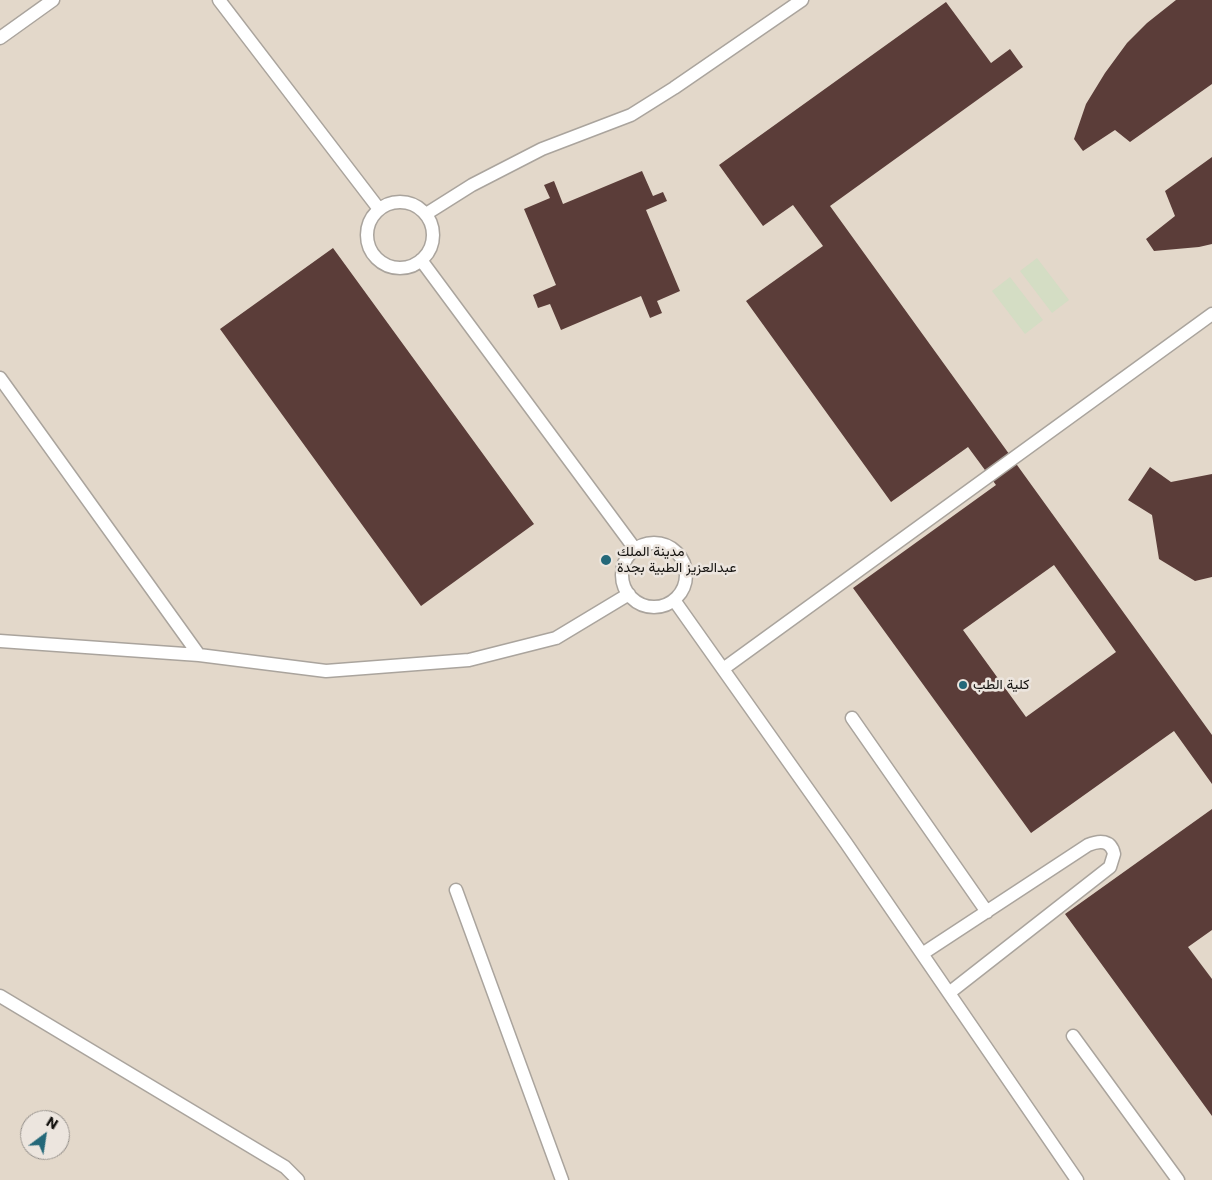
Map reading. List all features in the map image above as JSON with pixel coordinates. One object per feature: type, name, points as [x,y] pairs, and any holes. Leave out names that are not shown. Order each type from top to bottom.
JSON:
[{"type":"lane","points":[[0,38],[53,0]]},
{"type":"lane","points":[[219,0],[379,209]]},
{"type":"lane","points":[[426,214],[472,185],[542,149],[630,115],[674,88],[802,0]]},
{"type":"lane","points":[[404,202],[416,205],[426,214],[432,225],[433,238],[430,251],[421,260],[410,266],[397,268],[384,264],[374,256],[368,244],[367,231],[371,219],[379,209],[390,203],[404,202]]},
{"type":"lane","points":[[421,260],[635,549]]},
{"type":"lane","points":[[723,670],[1212,314]]},
{"type":"lane","points":[[0,378],[199,655]]},
{"type":"lane","points":[[656,543],[666,545],[676,551],[686,570],[686,582],[674,600],[665,605],[645,605],[636,601],[629,594],[624,585],[622,575],[628,557],[635,549],[645,544],[656,543]]},
{"type":"lane","points":[[0,640],[199,655],[326,671],[469,660],[556,638],[629,594]]},
{"type":"lane","points":[[674,600],[922,954],[1077,1180]]},
{"type":"lane","points":[[852,718],[987,912]]},
{"type":"lane","points":[[922,954],[1088,845],[1094,842],[1105,842],[1113,849],[1114,854],[1110,867],[949,993]]},
{"type":"lane","points":[[456,890],[562,1180]]},
{"type":"lane","points":[[0,996],[284,1167],[298,1180]]},
{"type":"lane","points":[[1073,1036],[1178,1180]]},
{"type":"shaded area","name":"مدينة الملك عبدالعزيز الطبية بجدة","points":[[0,0],[1212,0],[1212,1180],[0,1180]]},
{"type":"green space","points":[[1037,258],[1069,300],[1052,313],[1020,271]]},
{"type":"green space","points":[[1010,277],[1043,320],[1025,334],[992,291]]},
{"type":"building","points":[[1176,0],[1212,0],[1212,84],[1130,142],[1115,130],[1083,151],[1074,139],[1086,104],[1105,73],[1127,43],[1147,23]]},
{"type":"building","points":[[946,2],[991,63],[1010,49],[1023,67],[830,206],[1212,735],[1212,784],[1174,731],[1031,833],[853,588],[996,485],[968,447],[891,502],[746,301],[823,246],[793,205],[763,226],[719,165]],"holes":[[[1054,565],[1116,652],[1026,717],[963,630]]]},
{"type":"building","points":[[1212,157],[1212,244],[1154,251],[1146,239],[1175,216],[1165,191]]},
{"type":"building","points":[[642,171],[653,196],[663,192],[667,201],[646,210],[680,291],[657,301],[662,313],[650,318],[641,296],[561,330],[550,304],[538,308],[533,295],[556,285],[524,209],[550,198],[544,185],[554,181],[563,204]]},
{"type":"building","points":[[333,248],[534,524],[421,606],[220,329]]},
{"type":"building","points":[[1150,467],[1171,482],[1212,474],[1212,577],[1195,581],[1159,559],[1152,515],[1128,500]]},
{"type":"building","points":[[1212,809],[1212,930],[1188,947],[1212,979],[1212,1116],[1065,914]]},
{"type":"place","name":"مدينة الملك عبدالعزيز الطبية بجدة","points":[[606,560]]},
{"type":"place","name":"كلية الطب","points":[[963,685]]}]
